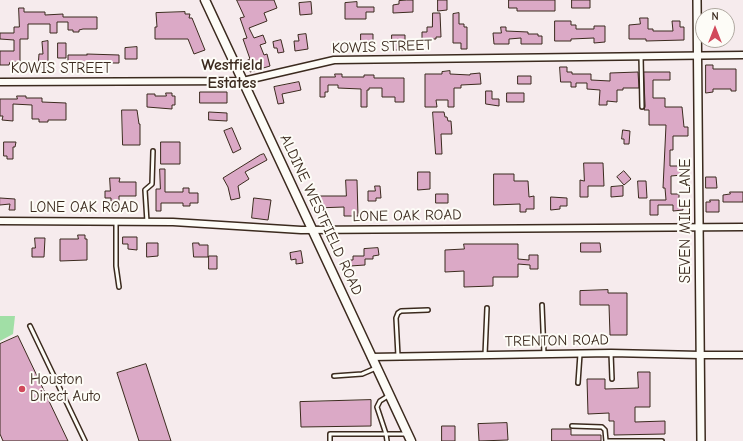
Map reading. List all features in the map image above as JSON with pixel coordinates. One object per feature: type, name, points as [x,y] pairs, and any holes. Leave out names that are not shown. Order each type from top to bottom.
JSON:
[{"type":"main road","name":"ALDINE WESTFIELD ROAD","points":[[205,0],[409,437]]},
{"type":"street","name":"SEVEN MILE LANE","points":[[696,0],[701,441]]},
{"type":"street","name":"KOWIS STREET","points":[[0,82],[243,81],[334,60],[743,56]]},
{"type":"street","name":"LONE OAK ROAD","points":[[0,221],[173,222],[313,230],[743,226]]},
{"type":"street","name":"TRENTON ROAD","points":[[371,357],[611,353],[700,355],[743,354]]},
{"type":"lane","points":[[641,56],[642,107]]},
{"type":"lane","points":[[147,222],[145,190],[152,184],[153,151]]},
{"type":"lane","points":[[116,222],[116,266],[119,287]]},
{"type":"lane","points":[[542,305],[544,354]]},
{"type":"lane","points":[[485,355],[487,308]]},
{"type":"lane","points":[[398,356],[396,318],[398,313],[401,311],[428,310]]},
{"type":"lane","points":[[30,326],[85,441]]},
{"type":"lane","points":[[611,353],[612,379]]},
{"type":"lane","points":[[578,383],[580,354]]},
{"type":"lane","points":[[334,376],[362,374],[376,368]]},
{"type":"lane","points":[[387,441],[377,407],[380,401],[389,395]]},
{"type":"lane","points":[[572,426],[602,427],[605,430],[606,441],[662,441]]},
{"type":"lane","points":[[330,441],[330,434],[386,434],[409,437]]},
{"type":"green space","points":[[0,316],[15,316],[13,334],[0,341]]},
{"type":"building","points":[[237,0],[274,0],[277,8],[264,13],[267,21],[249,28],[254,38],[263,35],[266,43],[260,45],[264,55],[267,54],[270,66],[250,72],[246,61],[250,59],[243,39],[247,38],[240,18],[244,17]]},
{"type":"building","points":[[413,0],[413,12],[393,13],[393,5],[399,4],[399,1]]},
{"type":"building","points":[[438,0],[447,0],[447,10],[438,11]]},
{"type":"building","points":[[509,0],[555,0],[555,11],[517,11],[517,8],[509,8]]},
{"type":"building","points":[[572,0],[590,0],[590,8],[572,8]]},
{"type":"building","points":[[311,2],[312,14],[300,15],[299,3]]},
{"type":"building","points":[[357,2],[357,7],[374,7],[374,12],[366,12],[366,19],[345,19],[345,3]]},
{"type":"building","points":[[19,8],[24,8],[24,12],[45,12],[45,15],[63,14],[63,17],[97,17],[97,29],[83,29],[79,30],[79,32],[73,32],[73,30],[68,30],[68,22],[57,22],[57,33],[50,33],[50,24],[28,24],[28,39],[20,39],[20,62],[10,62],[9,65],[0,65],[0,51],[14,51],[14,40],[0,39],[0,33],[14,33],[14,27],[19,27]]},
{"type":"building","points":[[185,12],[185,14],[190,14],[189,18],[192,18],[205,50],[194,54],[188,39],[155,39],[155,27],[157,27],[156,13]]},
{"type":"building","points":[[433,13],[440,13],[441,37],[436,37],[436,39],[422,39],[422,32],[427,32],[427,27],[432,27]]},
{"type":"building","points":[[459,13],[459,24],[464,24],[464,27],[467,27],[467,49],[461,49],[461,43],[453,43],[453,14]]},
{"type":"building","points":[[640,18],[648,18],[648,29],[653,29],[653,31],[673,31],[672,21],[680,21],[680,27],[684,27],[684,40],[646,41],[646,39],[629,39],[629,25],[640,24]]},
{"type":"building","points":[[555,21],[571,21],[571,25],[576,25],[576,29],[594,29],[594,26],[605,26],[605,42],[594,43],[594,38],[571,39],[571,41],[555,41]]},
{"type":"building","points":[[501,27],[506,27],[506,31],[538,34],[538,36],[542,36],[542,44],[521,44],[521,38],[509,39],[509,44],[494,44],[493,33],[501,33]]},
{"type":"building","points":[[306,34],[308,49],[295,51],[294,41],[299,41],[298,35]]},
{"type":"building","points":[[361,34],[373,34],[373,43],[361,43]]},
{"type":"building","points":[[392,35],[405,35],[405,50],[392,50]]},
{"type":"building","points":[[281,40],[284,52],[278,53],[277,48],[274,48],[273,42]]},
{"type":"building","points":[[48,41],[48,67],[38,67],[39,54],[43,54],[42,42]]},
{"type":"building","points":[[58,43],[66,43],[66,58],[58,58]]},
{"type":"building","points":[[137,47],[137,59],[125,59],[125,48]]},
{"type":"building","points":[[68,55],[119,55],[119,63],[102,63],[102,65],[95,65],[95,63],[68,63]]},
{"type":"building","points":[[706,65],[713,65],[713,69],[736,69],[736,91],[731,91],[731,89],[713,89],[713,92],[706,93]]},
{"type":"building","points":[[560,67],[567,67],[567,72],[572,72],[572,74],[591,74],[591,80],[610,81],[610,73],[638,72],[639,88],[623,88],[623,90],[617,90],[617,102],[607,101],[607,105],[599,105],[600,90],[587,89],[587,83],[576,83],[576,87],[571,87],[571,82],[561,82]]},
{"type":"building","points":[[450,71],[450,74],[470,75],[480,73],[481,84],[461,85],[461,88],[454,88],[454,107],[448,107],[448,100],[436,100],[437,107],[425,107],[425,74],[442,74],[442,72]]},
{"type":"building","points":[[644,72],[670,72],[670,80],[653,80],[653,98],[665,98],[665,107],[682,107],[684,127],[688,127],[688,136],[673,136],[673,150],[670,150],[670,166],[681,166],[682,175],[671,176],[671,194],[679,194],[679,202],[682,202],[683,210],[673,211],[673,205],[658,205],[658,215],[650,215],[650,200],[666,200],[665,188],[663,188],[666,125],[649,125],[649,110],[644,110]]},
{"type":"building","points":[[335,74],[342,74],[342,77],[364,77],[364,75],[374,75],[374,78],[404,78],[404,102],[395,102],[395,97],[382,97],[382,88],[369,88],[369,90],[367,90],[367,107],[361,107],[361,89],[338,88],[338,85],[328,85],[328,92],[325,92],[325,97],[320,97],[320,77],[335,77]]},
{"type":"building","points":[[518,76],[531,76],[531,84],[518,84]]},
{"type":"building","points":[[299,82],[301,90],[282,94],[284,103],[278,104],[274,87]]},
{"type":"building","points":[[486,91],[492,91],[492,99],[499,99],[499,106],[486,104]]},
{"type":"building","points":[[200,92],[227,92],[227,103],[200,103]]},
{"type":"building","points":[[166,93],[172,93],[172,96],[175,96],[175,105],[172,105],[172,109],[147,107],[147,94],[166,96]]},
{"type":"building","points":[[507,93],[524,93],[524,102],[507,102]]},
{"type":"building","points":[[17,96],[26,96],[26,98],[42,98],[42,102],[66,103],[66,120],[48,120],[48,122],[39,122],[39,119],[32,119],[32,105],[13,104],[13,121],[2,120],[3,116],[0,116],[0,99],[17,99]]},
{"type":"building","points":[[122,110],[137,110],[140,124],[140,145],[123,145]]},
{"type":"building","points":[[209,112],[227,113],[227,121],[209,120]]},
{"type":"building","points":[[433,112],[444,112],[448,121],[451,121],[452,134],[441,134],[442,154],[436,154]]},
{"type":"building","points":[[232,128],[241,149],[233,153],[224,131]]},
{"type":"building","points":[[623,130],[630,131],[629,144],[624,144],[624,139],[622,139]]},
{"type":"building","points":[[4,142],[16,142],[15,147],[13,147],[13,159],[7,159],[7,156],[4,156]]},
{"type":"building","points":[[161,142],[180,142],[180,164],[161,164]]},
{"type":"building","points":[[264,154],[267,160],[245,172],[249,179],[238,186],[240,198],[231,200],[228,187],[223,178]]},
{"type":"building","points":[[584,163],[603,163],[604,186],[588,186],[588,197],[580,197],[580,180],[584,181]]},
{"type":"building","points":[[160,169],[165,169],[165,192],[183,192],[183,188],[189,188],[189,193],[198,193],[198,203],[190,203],[190,206],[183,206],[183,203],[161,203],[161,211],[156,211],[156,189],[160,189]]},
{"type":"building","points":[[624,171],[631,179],[624,185],[617,177]]},
{"type":"building","points":[[418,172],[430,172],[430,189],[418,190]]},
{"type":"building","points":[[494,174],[514,174],[514,181],[528,181],[529,197],[534,196],[534,209],[526,209],[526,212],[520,212],[520,204],[494,205]]},
{"type":"building","points":[[706,177],[716,177],[717,188],[706,188]]},
{"type":"building","points":[[110,178],[120,178],[119,182],[136,182],[136,196],[119,196],[119,205],[111,205],[111,198],[105,198],[105,191],[110,191]]},
{"type":"building","points":[[346,180],[357,180],[358,216],[344,216],[344,207],[315,208],[315,196],[346,196]]},
{"type":"building","points":[[638,181],[646,181],[647,198],[639,198]]},
{"type":"building","points":[[375,186],[380,186],[381,198],[376,198],[376,201],[368,201],[368,191],[375,191]]},
{"type":"building","points":[[623,186],[623,196],[611,197],[611,187]]},
{"type":"building","points":[[730,192],[743,192],[743,202],[723,202],[723,195],[730,194]]},
{"type":"building","points":[[436,194],[448,194],[448,203],[436,203]]},
{"type":"building","points":[[551,197],[567,198],[567,206],[560,206],[560,209],[551,210]]},
{"type":"building","points":[[0,198],[15,199],[15,210],[9,210],[10,204],[0,205]]},
{"type":"building","points":[[254,198],[271,200],[268,220],[252,218]]},
{"type":"building","points":[[710,200],[719,200],[719,212],[706,212],[706,202],[710,202]]},
{"type":"building","points":[[78,235],[85,235],[85,239],[87,239],[87,260],[60,261],[60,239],[78,239]]},
{"type":"building","points":[[123,237],[137,237],[137,250],[128,249],[128,244],[123,244]]},
{"type":"building","points":[[35,238],[45,238],[44,257],[32,257],[32,248],[35,248]]},
{"type":"building","points":[[147,243],[158,243],[158,256],[147,257]]},
{"type":"building","points":[[193,243],[208,245],[208,257],[194,257]]},
{"type":"building","points":[[581,243],[600,243],[601,252],[581,252]]},
{"type":"building","points":[[464,244],[518,244],[518,259],[529,260],[529,255],[538,255],[538,269],[530,269],[530,265],[518,264],[518,277],[493,277],[493,286],[464,287],[464,271],[445,272],[445,250],[464,249]]},
{"type":"building","points":[[378,248],[379,255],[373,256],[373,259],[365,259],[365,265],[350,266],[350,260],[353,260],[353,256],[364,256],[364,249]]},
{"type":"building","points":[[301,251],[303,263],[296,264],[296,259],[291,260],[290,253]]},
{"type":"building","points":[[209,256],[217,256],[217,269],[209,269]]},
{"type":"building","points":[[608,290],[608,293],[627,293],[627,335],[610,335],[609,305],[580,305],[580,291]]},
{"type":"building","name":"Houston Direct Auto","points":[[18,336],[68,441],[3,441],[0,434],[0,344]]},
{"type":"building","points":[[146,364],[171,441],[139,441],[117,373]]},
{"type":"building","points":[[638,372],[650,372],[650,407],[635,407],[635,422],[665,421],[665,434],[614,435],[614,421],[609,421],[609,413],[588,414],[587,379],[605,379],[605,389],[638,388]]},
{"type":"building","points":[[371,400],[371,426],[301,427],[300,402]]},
{"type":"building","points":[[507,423],[508,440],[479,441],[478,424]]},
{"type":"building","points":[[442,426],[455,426],[455,441],[442,441]]},
{"type":"building","points":[[552,429],[571,429],[571,435],[601,435],[601,441],[552,441]]},
{"type":"place","name":"Houston Direct Auto","points":[[22,389]]},
{"type":"district","name":"Westfield Estates","points":[[232,74]]}]
